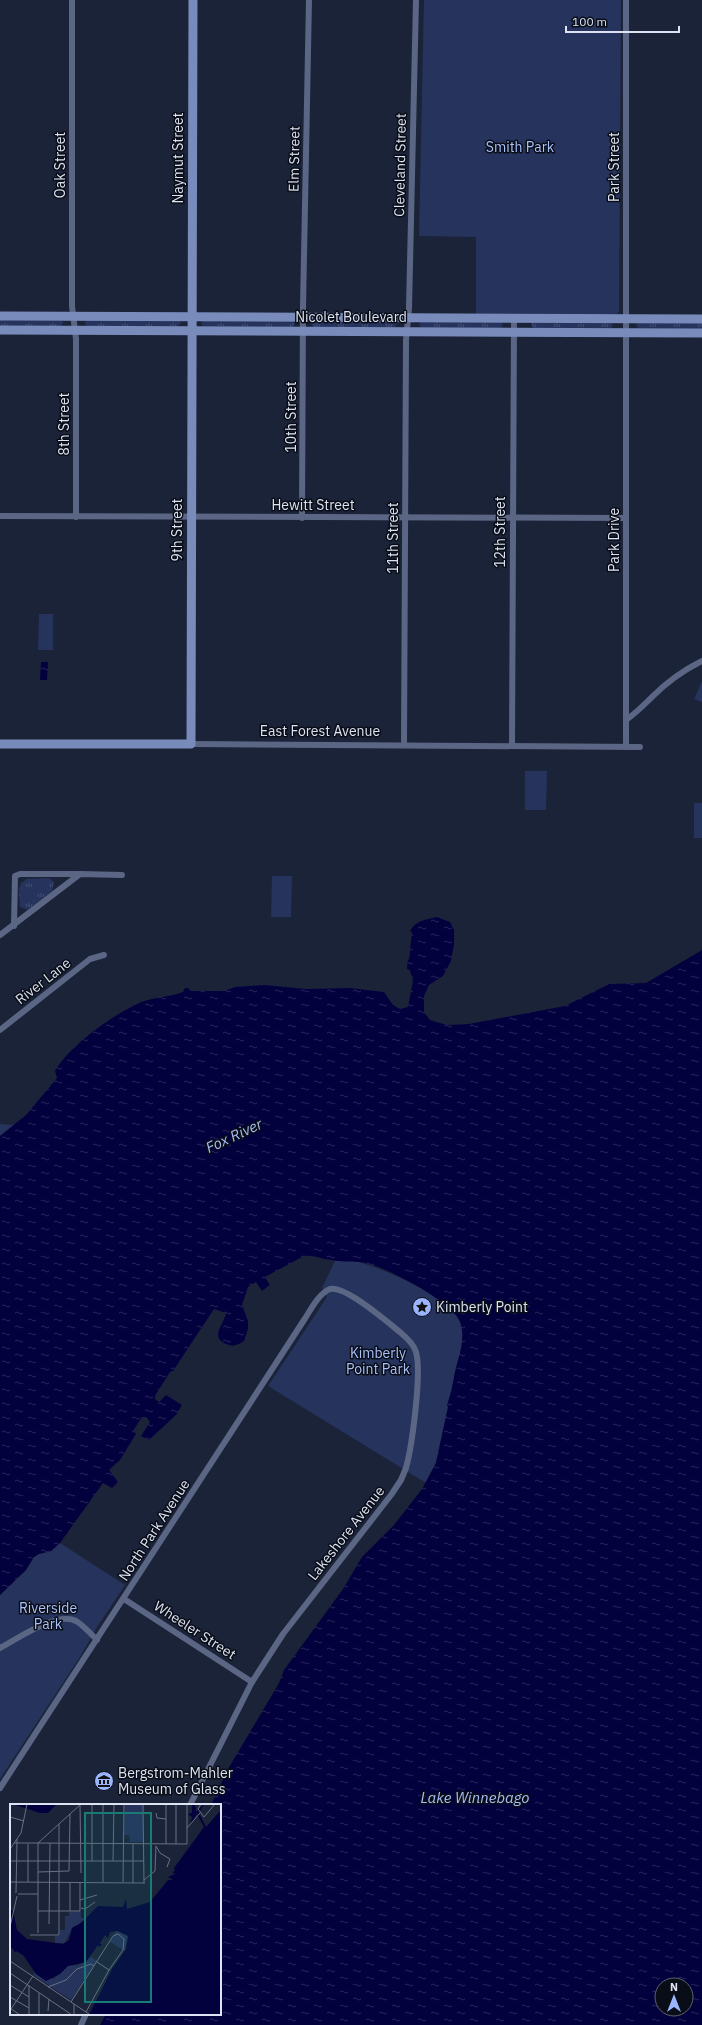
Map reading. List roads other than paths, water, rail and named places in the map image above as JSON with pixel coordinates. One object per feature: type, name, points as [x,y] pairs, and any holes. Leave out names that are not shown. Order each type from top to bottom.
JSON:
[{"type":"street","name":"Oak Street","points":[[72,0],[72,306],[75,330]]},
{"type":"street","name":"Naymut Street","points":[[192,317],[193,0]]},
{"type":"street","name":"Elm Street","points":[[304,318],[309,0]]},
{"type":"street","name":"Cleveland Street","points":[[407,331],[416,0]]},
{"type":"street","name":"Park Street","points":[[626,0],[626,333]]},
{"type":"street","name":"Nicolet Boulevard","points":[[0,316],[702,319]]},
{"type":"street","name":"9th Street","points":[[191,744],[192,317]]},
{"type":"street","name":"10th Street","points":[[302,518],[304,318]]},
{"type":"street","name":"12th Street","points":[[512,746],[514,318]]},
{"type":"street","name":"Nicolet Boulevard","points":[[0,330],[702,333]]},
{"type":"street","name":"8th Street","points":[[75,330],[76,517]]},
{"type":"street","name":"11th Street","points":[[404,746],[407,331]]},
{"type":"street","name":"Park Drive","points":[[626,333],[626,747]]},
{"type":"street","name":"Hewitt Street","points":[[0,516],[626,518]]},
{"type":"street","points":[[626,720],[641,710],[652,697],[676,677],[702,661]]},
{"type":"street","name":"East Forest Avenue","points":[[0,744],[640,747]]},
{"type":"street","points":[[14,926],[15,876],[20,874],[80,874],[122,876]]},
{"type":"street","points":[[0,935],[14,926],[80,874]]},
{"type":"street","name":"River Lane","points":[[0,1030],[90,960],[104,955]]},
{"type":"street","name":"Lakeshore Avenue","points":[[191,1804],[252,1682],[293,1621],[401,1480],[409,1456],[418,1376],[416,1352],[407,1338],[394,1327],[352,1296],[332,1289]]},
{"type":"street","name":"North Park Avenue","points":[[0,1788],[304,1320],[319,1299],[328,1290],[332,1289]]},
{"type":"street","name":"Wheeler Street","points":[[124,1599],[252,1682]]},
{"type":"street","points":[[0,1648],[35,1628],[65,1619],[77,1621],[97,1640]]},
{"type":"street","points":[[81,2025],[86,2015]]},
{"type":"water","points":[[41,662],[48,662],[47,680],[40,680]]},
{"type":"water","name":"Lake Winnebago","points":[[437,917],[450,922],[454,930],[454,944],[451,961],[443,976],[429,985],[424,996],[424,1012],[430,1020],[447,1025],[469,1024],[565,1006],[609,984],[646,983],[702,950],[702,2025],[100,2025],[105,2015],[221,2015],[221,1804],[211,1804],[228,1769],[279,1683],[284,1670],[343,1589],[362,1557],[394,1525],[422,1489],[436,1463],[448,1407],[447,1405],[461,1347],[462,1328],[455,1314],[434,1296],[392,1273],[370,1264],[327,1260],[304,1256],[265,1277],[270,1285],[262,1291],[256,1282],[248,1287],[242,1305],[248,1321],[248,1329],[244,1341],[231,1346],[219,1339],[219,1330],[226,1313],[214,1309],[155,1396],[155,1399],[159,1402],[166,1395],[182,1405],[176,1415],[149,1440],[141,1436],[150,1422],[146,1417],[142,1417],[133,1431],[136,1434],[120,1460],[109,1470],[118,1482],[112,1488],[103,1483],[60,1543],[51,1551],[34,1557],[26,1570],[0,1595],[0,1136],[26,1115],[57,1078],[55,1071],[71,1051],[94,1031],[118,1014],[130,1007],[150,999],[177,994],[183,992],[185,988],[188,988],[191,991],[224,991],[235,987],[265,985],[306,989],[350,988],[384,992],[393,1005],[400,1009],[408,1007],[413,981],[410,970],[407,969],[410,932],[414,925]]},
{"type":"place","name":"Kimberly Point","points":[[422,1307]]},
{"type":"place","name":"Bergstrom-Mahler Museum of Glass","points":[[104,1781]]},
{"type":"park label","name":"Smith Park","points":[[520,147]]},
{"type":"park label","name":"Kimberly Point Park","points":[[378,1362]]},
{"type":"park label","name":"Riverside Park","points":[[48,1616]]},
{"type":"water label","name":"Fox River","points":[[234,1136]]}]
